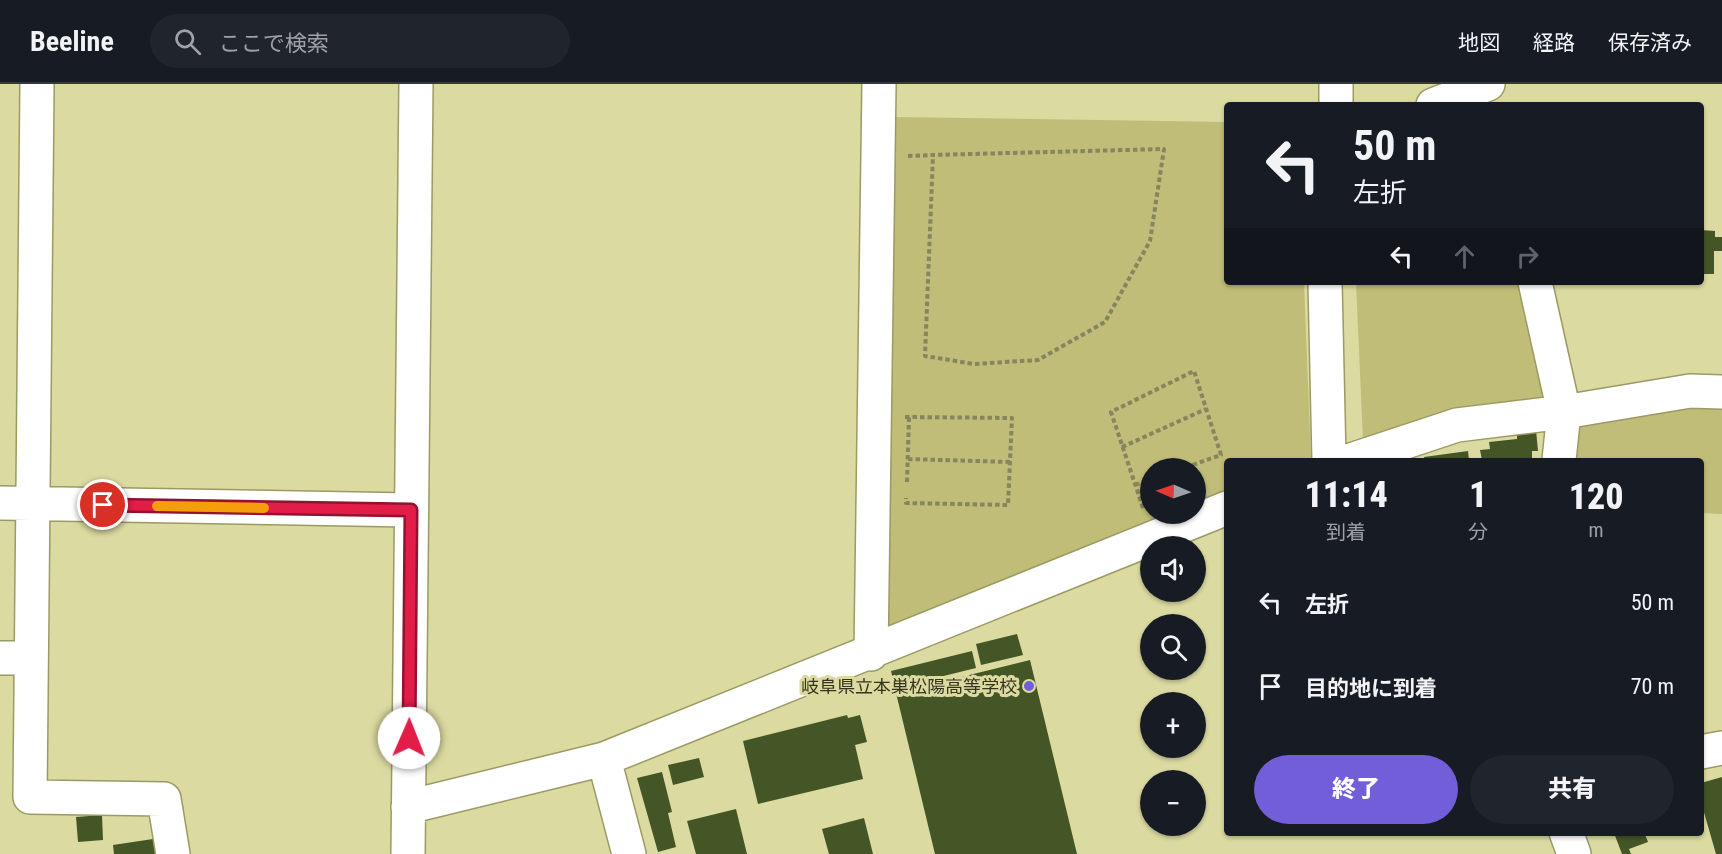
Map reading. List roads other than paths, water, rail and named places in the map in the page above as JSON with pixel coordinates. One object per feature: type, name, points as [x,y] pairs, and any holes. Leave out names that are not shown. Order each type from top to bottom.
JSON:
[{"type":"street","points":[[37,84],[16,503],[15,658],[30,797],[164,799],[172,854]]},
{"type":"street","points":[[408,854],[416,84]]},
{"type":"street","points":[[871,654],[879,84]]},
{"type":"street","points":[[1336,84],[1336,102]]},
{"type":"street","points":[[1441,102],[1489,84],[1494,102]]},
{"type":"street","points":[[1325,285],[1329,458]]},
{"type":"street","points":[[1536,285],[1564,412],[1559,458]]},
{"type":"street","points":[[1357,458],[1457,425],[1564,412],[1690,391],[1722,392]]},
{"type":"street","points":[[16,503],[411,510]]},
{"type":"street","points":[[408,807],[604,759],[871,654],[1224,509]]},
{"type":"street","points":[[1704,751],[1722,748]]},
{"type":"street","points":[[604,759],[629,854]]},
{"type":"street","points":[[1567,836],[1574,854]]},
{"type":"place","name":"岐阜県立本巣松陽高等学校","points":[[1029,686]]}]
